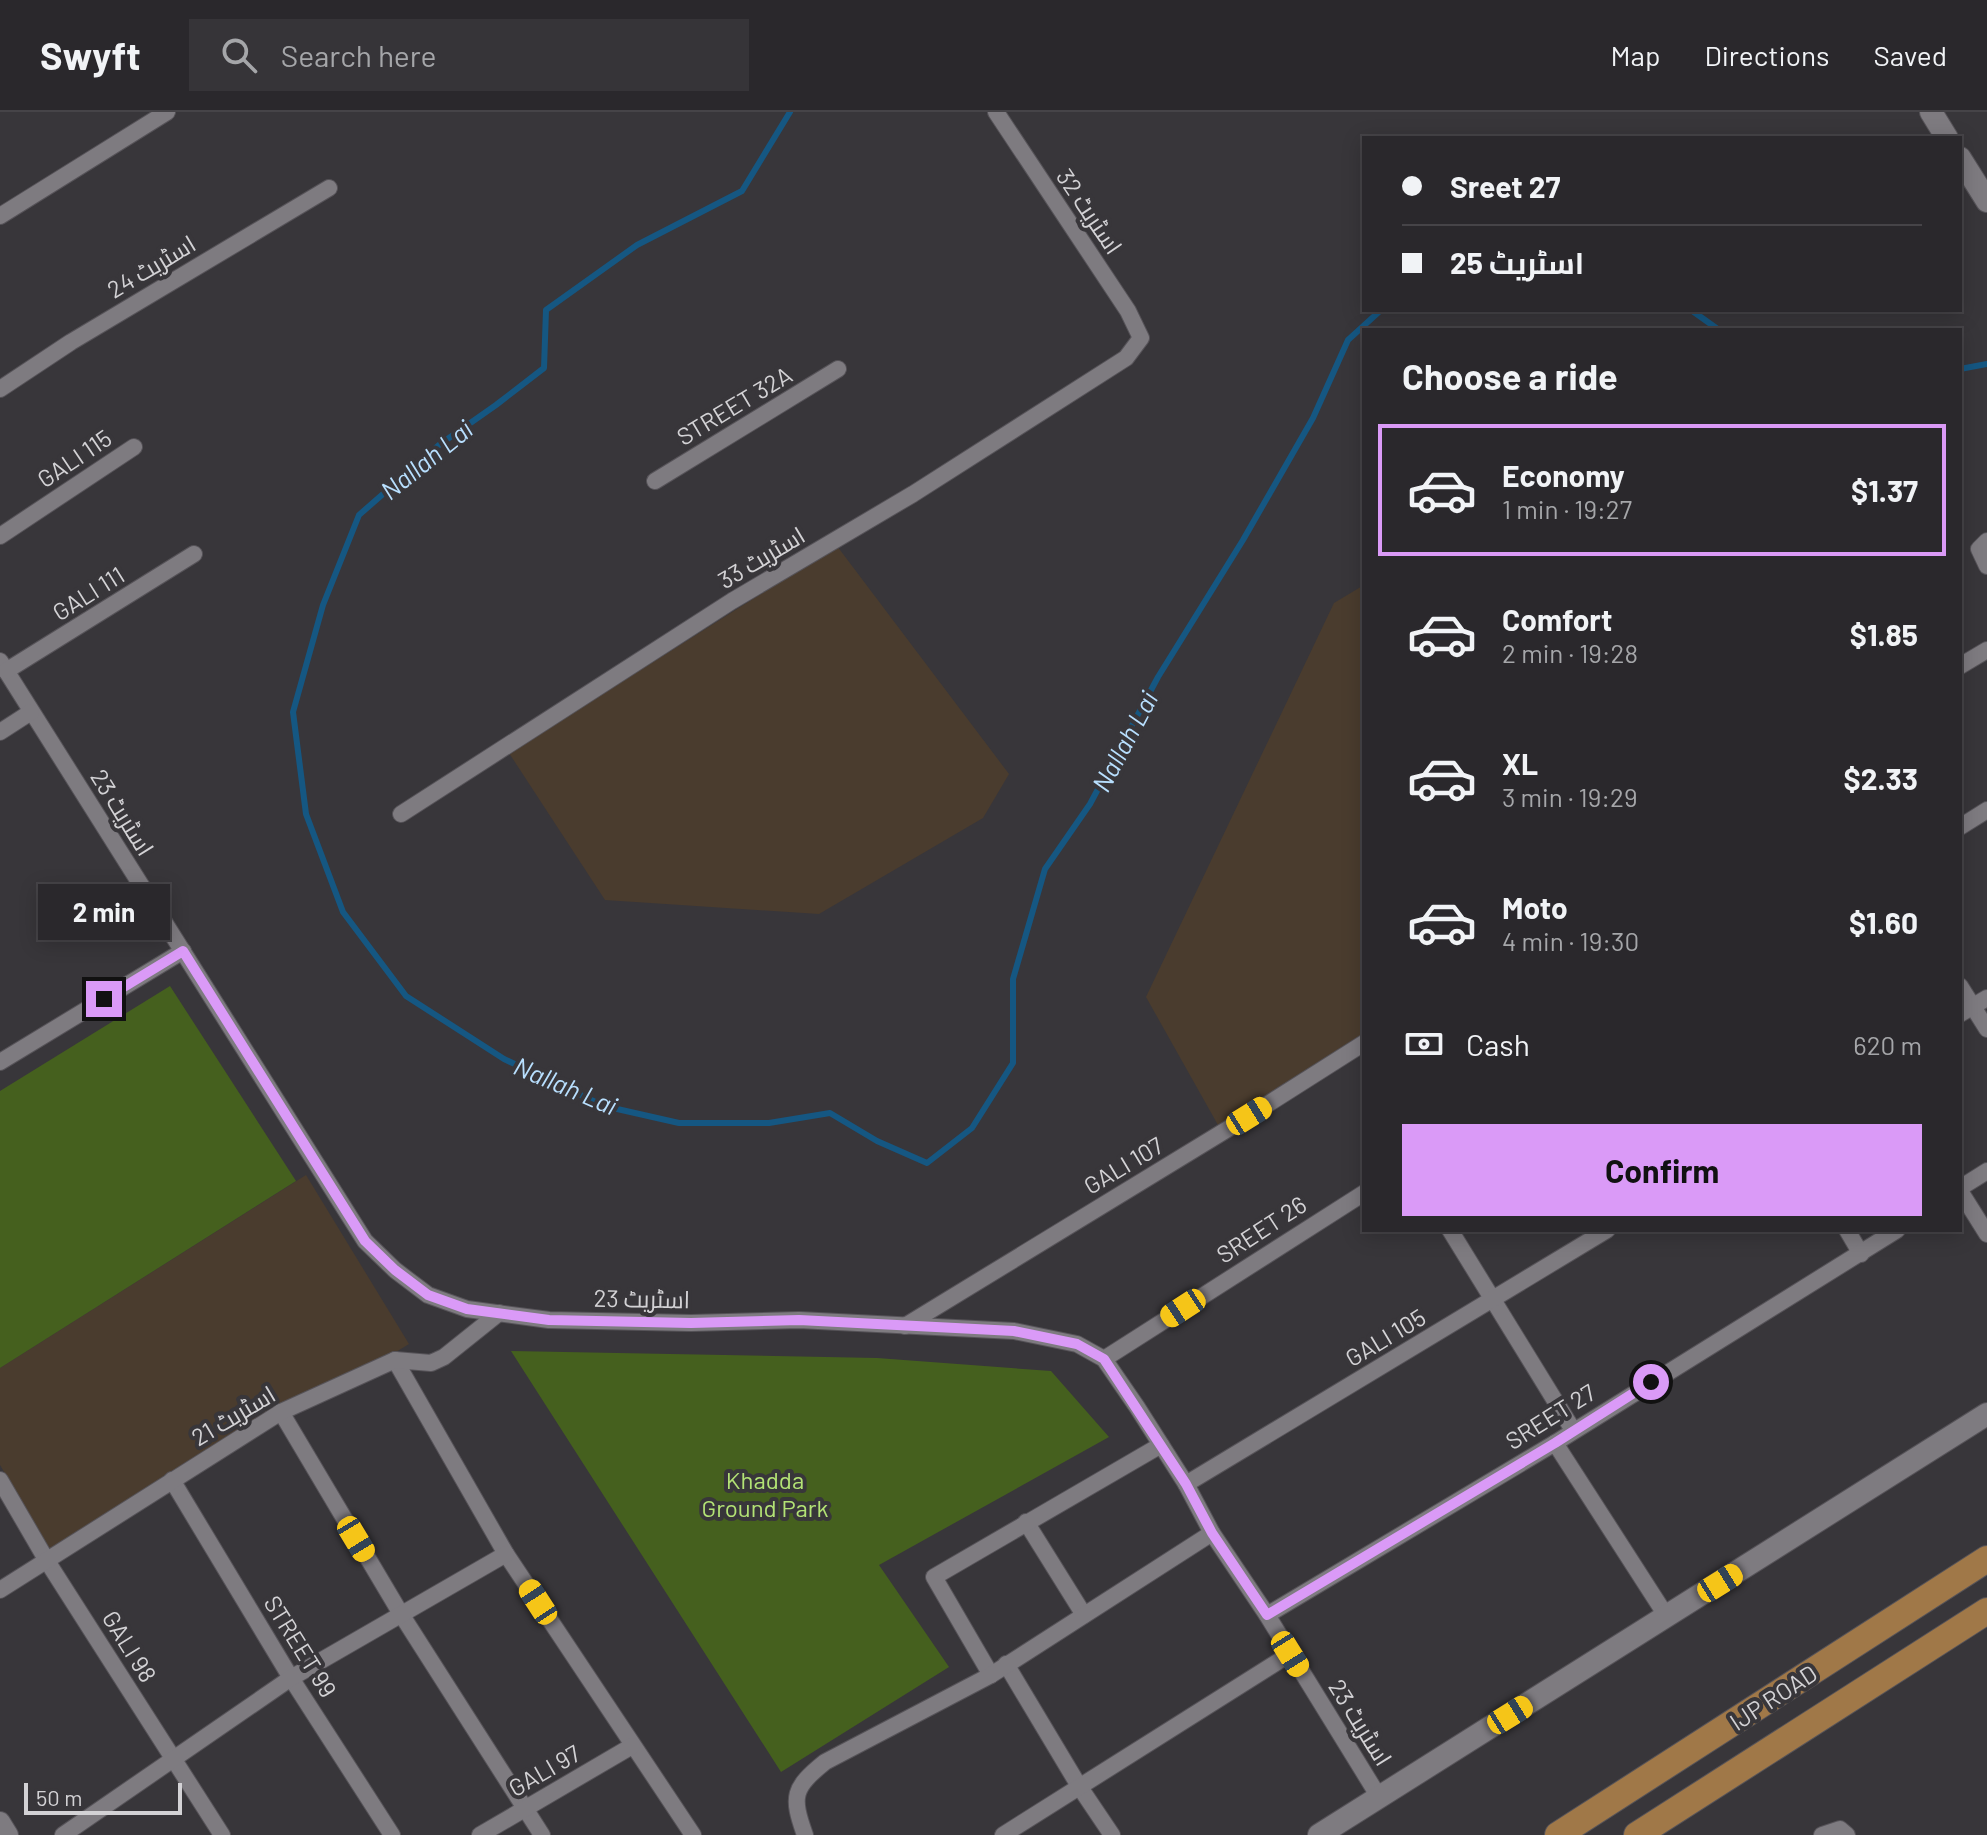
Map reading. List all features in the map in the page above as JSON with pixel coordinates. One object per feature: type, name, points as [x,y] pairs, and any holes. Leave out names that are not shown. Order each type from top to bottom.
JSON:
[{"type":"highway","name":"IJP ROAD","points":[[1558,1835],[1987,1559]]},
{"type":"highway","name":"IJP ROAD","points":[[1637,1835],[1987,1611]]},
{"type":"main road","points":[[1931,112],[1946,136]]},
{"type":"main road","points":[[1962,161],[1987,201]]},
{"type":"main road","points":[[1319,1835],[1987,1414]]},
{"type":"street","points":[[0,216],[167,112]]},
{"type":"street","name":"اسٹریٹ 32","points":[[996,112],[1128,311],[1141,338]]},
{"type":"street","name":"اسٹریٹ 24","points":[[0,389],[85,334],[329,188]]},
{"type":"street","name":"اسٹریٹ 33","points":[[401,814],[732,601],[913,494],[1126,358],[1141,338]]},
{"type":"street","name":"STREET 32A","points":[[655,481],[838,369]]},
{"type":"street","name":"GALI 115","points":[[0,536],[134,447]]},
{"type":"street","name":"GALI 111","points":[[3,666],[194,554]]},
{"type":"street","points":[[1962,665],[1987,650]]},
{"type":"street","name":"اسٹریٹ 23","points":[[3,666],[365,1241],[395,1270],[428,1295],[467,1309],[549,1320],[691,1323],[799,1320],[1014,1331],[1077,1344],[1104,1359],[1186,1484],[1212,1533],[1267,1615],[1379,1797]]},
{"type":"street","points":[[0,732],[31,712]]},
{"type":"street","points":[[1962,826],[1987,810]]},
{"type":"street","points":[[0,1062],[183,951]]},
{"type":"street","points":[[1962,989],[1987,1029]]},
{"type":"street","name":"GALI 107","points":[[905,1326],[1236,1125],[1362,1044]]},
{"type":"street","points":[[1962,1188],[1987,1171]]},
{"type":"street","points":[[1962,1192],[1987,1234]]},
{"type":"street","name":"SREET 26","points":[[1104,1359],[1362,1194]]},
{"type":"street","points":[[1451,1232],[1573,1430]]},
{"type":"street","name":"GALI 105","points":[[1186,1484],[1604,1232]]},
{"type":"street","points":[[1848,1232],[1861,1254]]},
{"type":"street","name":"SREET 27","points":[[1267,1615],[1555,1443],[1894,1232]]},
{"type":"street","name":"اسٹریٹ 21","points":[[0,1590],[281,1412],[395,1360],[431,1363],[444,1357],[499,1313]]},
{"type":"street","points":[[395,1360],[506,1554],[693,1835]]},
{"type":"street","points":[[281,1412],[401,1614],[542,1835]]},
{"type":"street","points":[[1555,1443],[1667,1617]]},
{"type":"street","points":[[991,1675],[934,1577],[1161,1445]]},
{"type":"street","name":"GALI 98","points":[[0,1480],[47,1561],[222,1835]]},
{"type":"street","name":"STREET 99","points":[[172,1480],[291,1678],[392,1835]]},
{"type":"street","points":[[1026,1522],[1084,1615]]},
{"type":"street","points":[[805,1835],[796,1808],[801,1782],[825,1762],[991,1675],[1212,1533]]},
{"type":"street","points":[[63,1835],[291,1678],[506,1554]]},
{"type":"street","points":[[1003,1835],[1290,1654]]},
{"type":"street","points":[[1006,1664],[1112,1835]]},
{"type":"street","name":"GALI 97","points":[[480,1835],[632,1746]]},
{"type":"street","points":[[0,1822],[8,1835]]},
{"type":"street","points":[[1822,1835],[1840,1829],[1847,1835]]},
{"type":"shaded area","points":[[837,546],[1009,774],[983,818],[819,914],[605,900],[509,753]]},
{"type":"shaded area","points":[[1362,586],[1362,1034],[1218,1125],[1146,997],[1334,603]]},
{"type":"shaded area","points":[[306,1175],[409,1344],[56,1559],[0,1465],[0,1368]]},
{"type":"green space","points":[[170,986],[296,1181],[0,1368],[0,1091]]},
{"type":"green space","name":"Khadda Ground Park","points":[[511,1351],[877,1358],[1051,1371],[1109,1437],[879,1565],[949,1667],[781,1772]]},
{"type":"waterway","name":"Nallah Lai","points":[[790,112],[742,191],[637,245],[546,310],[544,368],[439,445],[359,515],[323,605],[293,712],[306,814],[343,912],[406,996],[504,1059],[604,1106],[679,1123],[769,1123],[830,1113],[877,1141],[927,1163],[972,1128],[1013,1063],[1013,979],[1045,869],[1090,804],[1158,677],[1243,540],[1313,418],[1348,340],[1379,312]]},
{"type":"waterway","name":"Nallah Lai","points":[[1694,312],[1716,328]]},
{"type":"waterway","name":"Nallah Lai","points":[[1962,369],[1987,364]]},
{"type":"route","points":[[104,999],[183,951],[365,1241],[395,1270],[428,1295],[467,1309],[549,1320],[691,1323],[799,1320],[1014,1331],[1077,1344],[1104,1359],[1267,1615],[1651,1382]]}]
